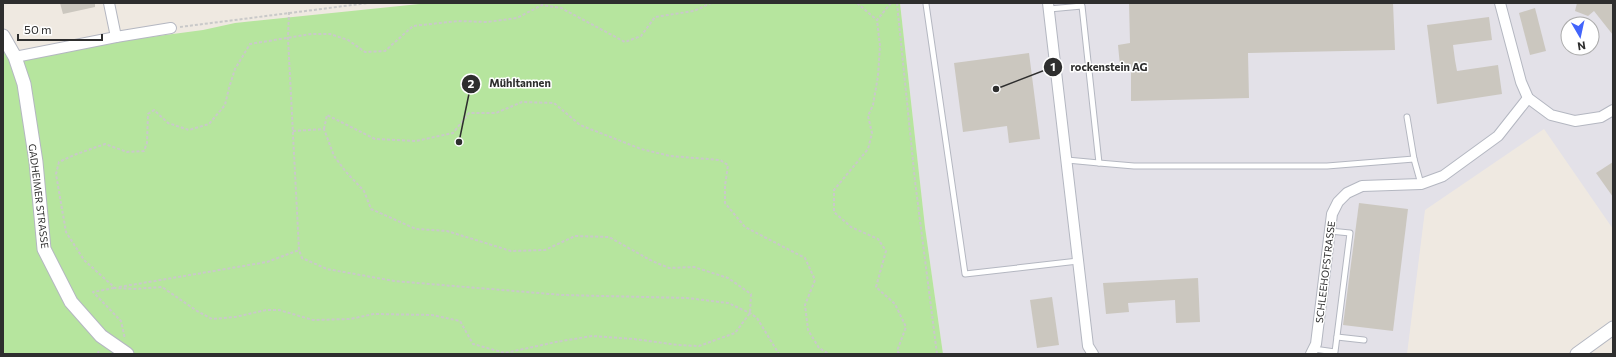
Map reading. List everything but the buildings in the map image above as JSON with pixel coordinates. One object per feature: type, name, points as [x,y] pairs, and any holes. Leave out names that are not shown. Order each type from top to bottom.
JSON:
[{"type":"street","points":[[109,3],[116,37]]},
{"type":"street","points":[[1500,3],[1521,82],[1528,98],[1551,115],[1575,120],[1601,117],[1613,110]]},
{"type":"street","points":[[1049,6],[1088,346],[1093,354]]},
{"type":"street","points":[[15,57],[116,37],[171,28]]},
{"type":"street","name":"GADHEIMER STRASSE","points":[[3,36],[15,57],[24,84],[36,162],[44,249],[71,302],[101,336],[127,349]]},
{"type":"street","name":"SCHLEEHOFSTRASSE","points":[[1312,351],[1316,344],[1332,214],[1338,202],[1347,193],[1362,186],[1421,184],[1443,176],[1498,136],[1528,98]]},
{"type":"street","points":[[1577,354],[1613,328]]},
{"type":"lane","points":[[926,4],[965,274],[1078,261]]},
{"type":"lane","points":[[1049,6],[1082,6],[1099,164]]},
{"type":"lane","points":[[1406,117],[1414,159],[1421,184]]},
{"type":"lane","points":[[1066,160],[1134,166],[1327,166],[1414,159]]},
{"type":"lane","points":[[1312,351],[1335,352],[1350,233],[1330,231]]},
{"type":"lane","points":[[1337,337],[1364,340]]},
{"type":"path","points":[[171,28],[368,3]]},
{"type":"path","points":[[711,3],[694,12],[655,17],[641,36],[625,42],[561,8],[542,5],[517,18],[487,22],[458,21],[414,26],[385,51],[365,52],[348,40],[330,34],[311,34],[250,44],[235,69],[225,105],[209,124],[189,130],[168,123],[154,110],[148,114],[147,144],[144,151],[127,152],[105,144],[59,162],[56,174],[66,232],[84,260],[115,288],[134,289],[162,287],[197,311],[212,319],[236,317],[266,310],[279,310],[314,320],[350,319],[374,314],[432,315],[460,321],[474,344],[505,353],[592,336],[699,346],[735,333],[750,313],[751,294],[728,278],[694,267],[669,268],[652,261],[609,237],[576,236],[545,250],[511,251],[447,231],[416,229],[371,209],[364,191],[346,172],[334,156],[324,129],[327,115],[375,139],[416,141],[453,133],[469,112],[496,113],[522,102],[554,103],[580,126],[641,149],[670,156],[720,160],[728,165],[725,186],[725,203],[745,227],[805,258],[815,280],[806,304],[808,330],[819,348],[829,354]]},
{"type":"path","points":[[857,3],[877,20],[880,46],[878,76],[873,105],[868,116],[872,133],[868,149],[834,190],[834,212],[851,227],[878,239],[886,251],[876,287],[895,304],[906,327],[897,351],[900,354]]},
{"type":"path","points":[[877,20],[891,3]]},
{"type":"path","points":[[897,3],[915,181],[937,354]]},
{"type":"path","points":[[289,12],[288,38],[299,250],[302,258],[326,269],[394,281],[562,295],[687,298],[728,303],[750,313],[757,318],[779,354]]},
{"type":"path","points":[[293,131],[324,129]]},
{"type":"path","points":[[127,349],[121,321],[92,292],[267,262],[299,250]]},
{"type":"shaded area","points":[[900,3],[1613,3],[1613,229],[1544,129],[1425,210],[1407,354],[943,354],[925,227]]},
{"type":"green space","points":[[429,3],[900,3],[925,227],[943,354],[3,354],[3,50],[8,56],[203,30],[235,23]]},
{"type":"place","name":"rockenstein AG","points":[[996,89]]},
{"type":"place","name":"Mühltannen","points":[[459,142]]}]
